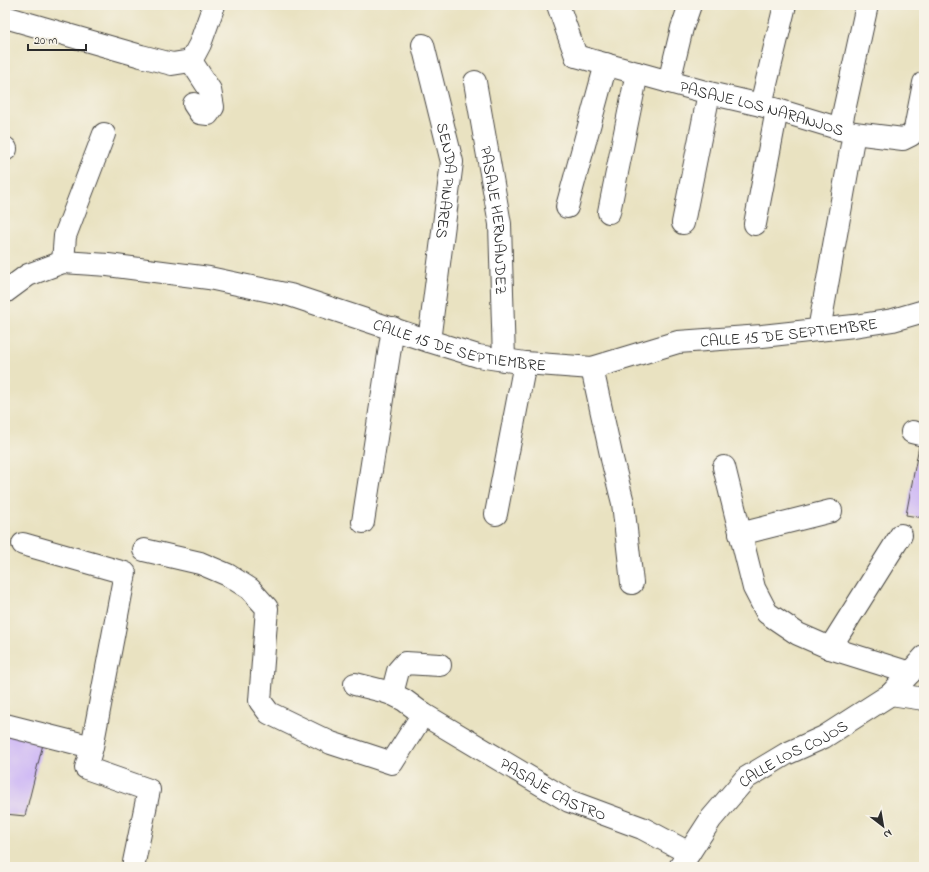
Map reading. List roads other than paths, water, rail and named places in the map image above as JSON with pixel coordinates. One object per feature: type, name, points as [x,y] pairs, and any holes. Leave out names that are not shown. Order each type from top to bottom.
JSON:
[{"type":"street","points":[[191,61],[200,44],[214,5]]},
{"type":"street","points":[[558,5],[576,56]]},
{"type":"street","points":[[575,5],[576,56]]},
{"type":"street","points":[[669,82],[682,28],[690,5]]},
{"type":"street","points":[[755,224],[769,108],[785,5]]},
{"type":"street","points":[[867,5],[847,131],[903,139],[910,135],[914,129],[924,84]]},
{"type":"street","points":[[13,14],[141,56],[172,64],[191,61]]},
{"type":"street","name":"SENDA PINARES","points":[[422,45],[452,162],[430,341]]},
{"type":"street","name":"PASAJE LOS NARANJOS","points":[[576,56],[769,108],[847,131],[850,145],[819,330]]},
{"type":"street","points":[[191,61],[210,90],[213,107],[208,114],[200,113],[194,104]]},
{"type":"street","points":[[568,207],[606,64]]},
{"type":"street","points":[[609,212],[637,73]]},
{"type":"street","name":"PASAJE HERNANDEZ","points":[[475,82],[500,224],[504,360]]},
{"type":"street","points":[[683,223],[709,93]]},
{"type":"street","points":[[63,262],[65,236],[104,134]]},
{"type":"street","name":"CALLE 15 DE SEPTIEMBRE","points":[[5,292],[28,275],[63,262],[108,265],[209,278],[290,295],[478,356],[526,363],[592,368],[678,342],[762,336],[854,326],[893,320],[924,311]]},
{"type":"street","points":[[363,522],[393,328]]},
{"type":"street","points":[[496,514],[526,363]]},
{"type":"street","points":[[592,368],[623,503],[632,583]]},
{"type":"street","points":[[724,467],[754,588],[767,613],[798,634],[830,648],[910,673]]},
{"type":"street","points":[[740,534],[831,511]]},
{"type":"street","points":[[830,648],[901,535]]},
{"type":"street","points":[[23,544],[125,574],[92,747],[86,768],[149,790],[133,867]]},
{"type":"street","points":[[144,550],[200,563],[228,575],[250,588],[267,608],[260,701],[269,713],[331,743],[392,763],[424,714]]},
{"type":"street","name":"CALLE LOS COJOS","points":[[684,860],[711,819],[746,778],[786,754],[824,736],[891,694],[924,657]]},
{"type":"street","points":[[392,694],[398,671],[405,663],[440,665]]},
{"type":"street","name":"PASAJE CASTRO","points":[[355,684],[383,690],[404,700],[424,714],[570,801],[642,828],[684,860]]},
{"type":"street","points":[[891,694],[924,699]]},
{"type":"street","points":[[5,725],[92,747]]}]
